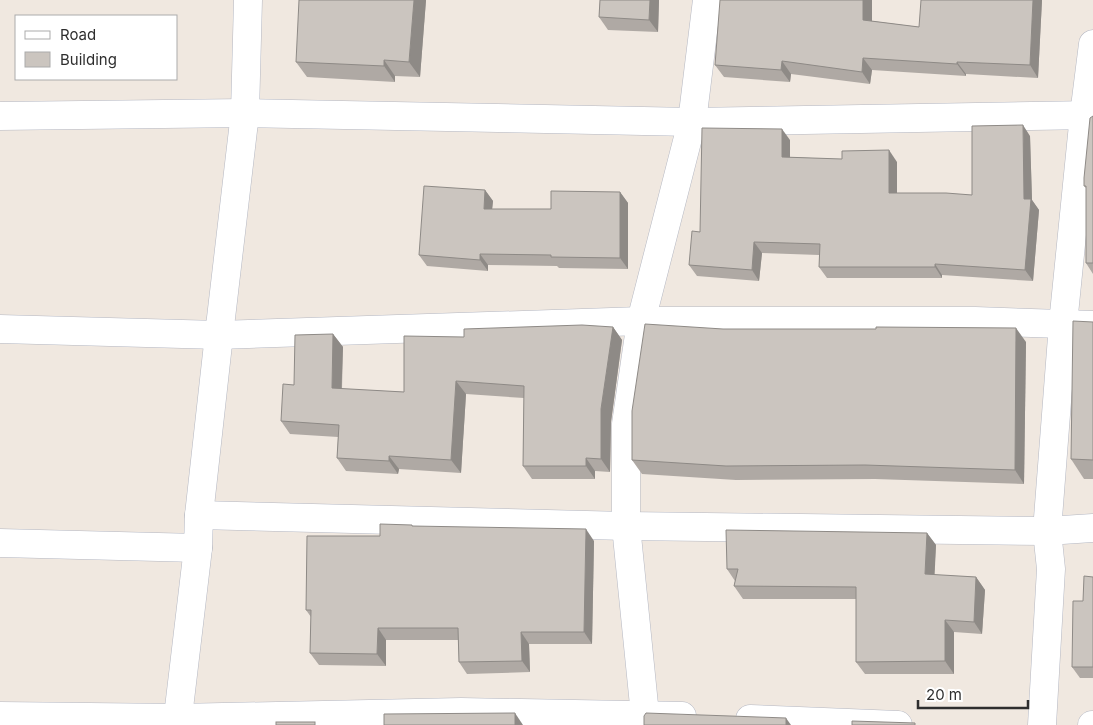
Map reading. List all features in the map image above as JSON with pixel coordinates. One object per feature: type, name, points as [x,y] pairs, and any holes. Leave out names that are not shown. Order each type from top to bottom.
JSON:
[{"type":"street","points":[[178,722],[198,548],[199,515],[245,113],[248,0]]},
{"type":"street","points":[[645,720],[626,526],[626,424],[642,322],[692,122],[707,0]]},
{"type":"street","points":[[1042,725],[1050,569],[1047,531],[1063,324],[1088,115],[1093,44]]},
{"type":"street","points":[[0,116],[245,113],[692,122],[1088,115]]},
{"type":"street","points":[[0,329],[219,335],[642,322],[975,321],[1093,325]]},
{"type":"street","points":[[199,515],[626,526],[1047,531],[1093,528]]},
{"type":"street","points":[[0,543],[198,548]]},
{"type":"street","points":[[0,716],[178,722],[461,712],[645,720],[713,718],[898,725]]},
{"type":"building","points":[[299,0],[414,0],[409,62],[384,60],[384,66],[296,62]]},
{"type":"building","points":[[600,0],[650,0],[649,20],[599,17]]},
{"type":"building","points":[[720,0],[863,0],[863,20],[919,27],[921,0],[1033,0],[1030,65],[957,62],[957,64],[863,58],[862,72],[782,61],[781,70],[715,65]]},
{"type":"building","points":[[1093,116],[1093,263],[1086,263],[1086,186],[1084,186],[1084,178],[1090,118]]},
{"type":"building","points":[[1023,125],[1024,199],[1031,199],[1025,270],[935,264],[935,267],[819,267],[820,244],[754,242],[752,270],[689,265],[692,231],[700,232],[702,128],[782,129],[782,157],[842,159],[842,151],[889,150],[889,193],[972,195],[972,126]]},
{"type":"building","points":[[424,186],[485,190],[484,209],[551,209],[551,191],[620,192],[620,258],[480,254],[480,260],[419,255]]},
{"type":"building","points":[[1073,321],[1093,322],[1093,460],[1071,459]]},
{"type":"building","points":[[645,324],[723,329],[1016,328],[1015,470],[865,465],[726,466],[632,460],[632,411]]},
{"type":"building","points":[[582,325],[613,327],[601,409],[601,459],[586,458],[586,466],[523,466],[524,386],[456,381],[451,460],[389,456],[389,461],[337,458],[339,425],[281,421],[283,384],[294,385],[295,335],[333,334],[332,388],[404,392],[404,336],[464,337],[464,329]]},
{"type":"building","points":[[380,524],[586,529],[584,632],[521,632],[522,661],[459,662],[458,628],[378,628],[377,654],[310,653],[311,610],[306,610],[307,536],[380,536]]},
{"type":"building","points":[[726,530],[927,533],[925,574],[976,577],[974,622],[945,620],[945,661],[856,662],[856,587],[734,586],[738,569],[727,569]]},
{"type":"building","points":[[1084,576],[1093,577],[1093,667],[1072,667],[1073,601],[1083,601]]},
{"type":"building","points":[[515,713],[515,725],[384,725],[384,714]]},
{"type":"building","points":[[646,713],[786,718],[786,725],[644,725]]},
{"type":"building","points":[[852,721],[915,723],[915,725],[852,725]]},
{"type":"building","points":[[276,722],[315,722],[315,725],[276,725]]}]
